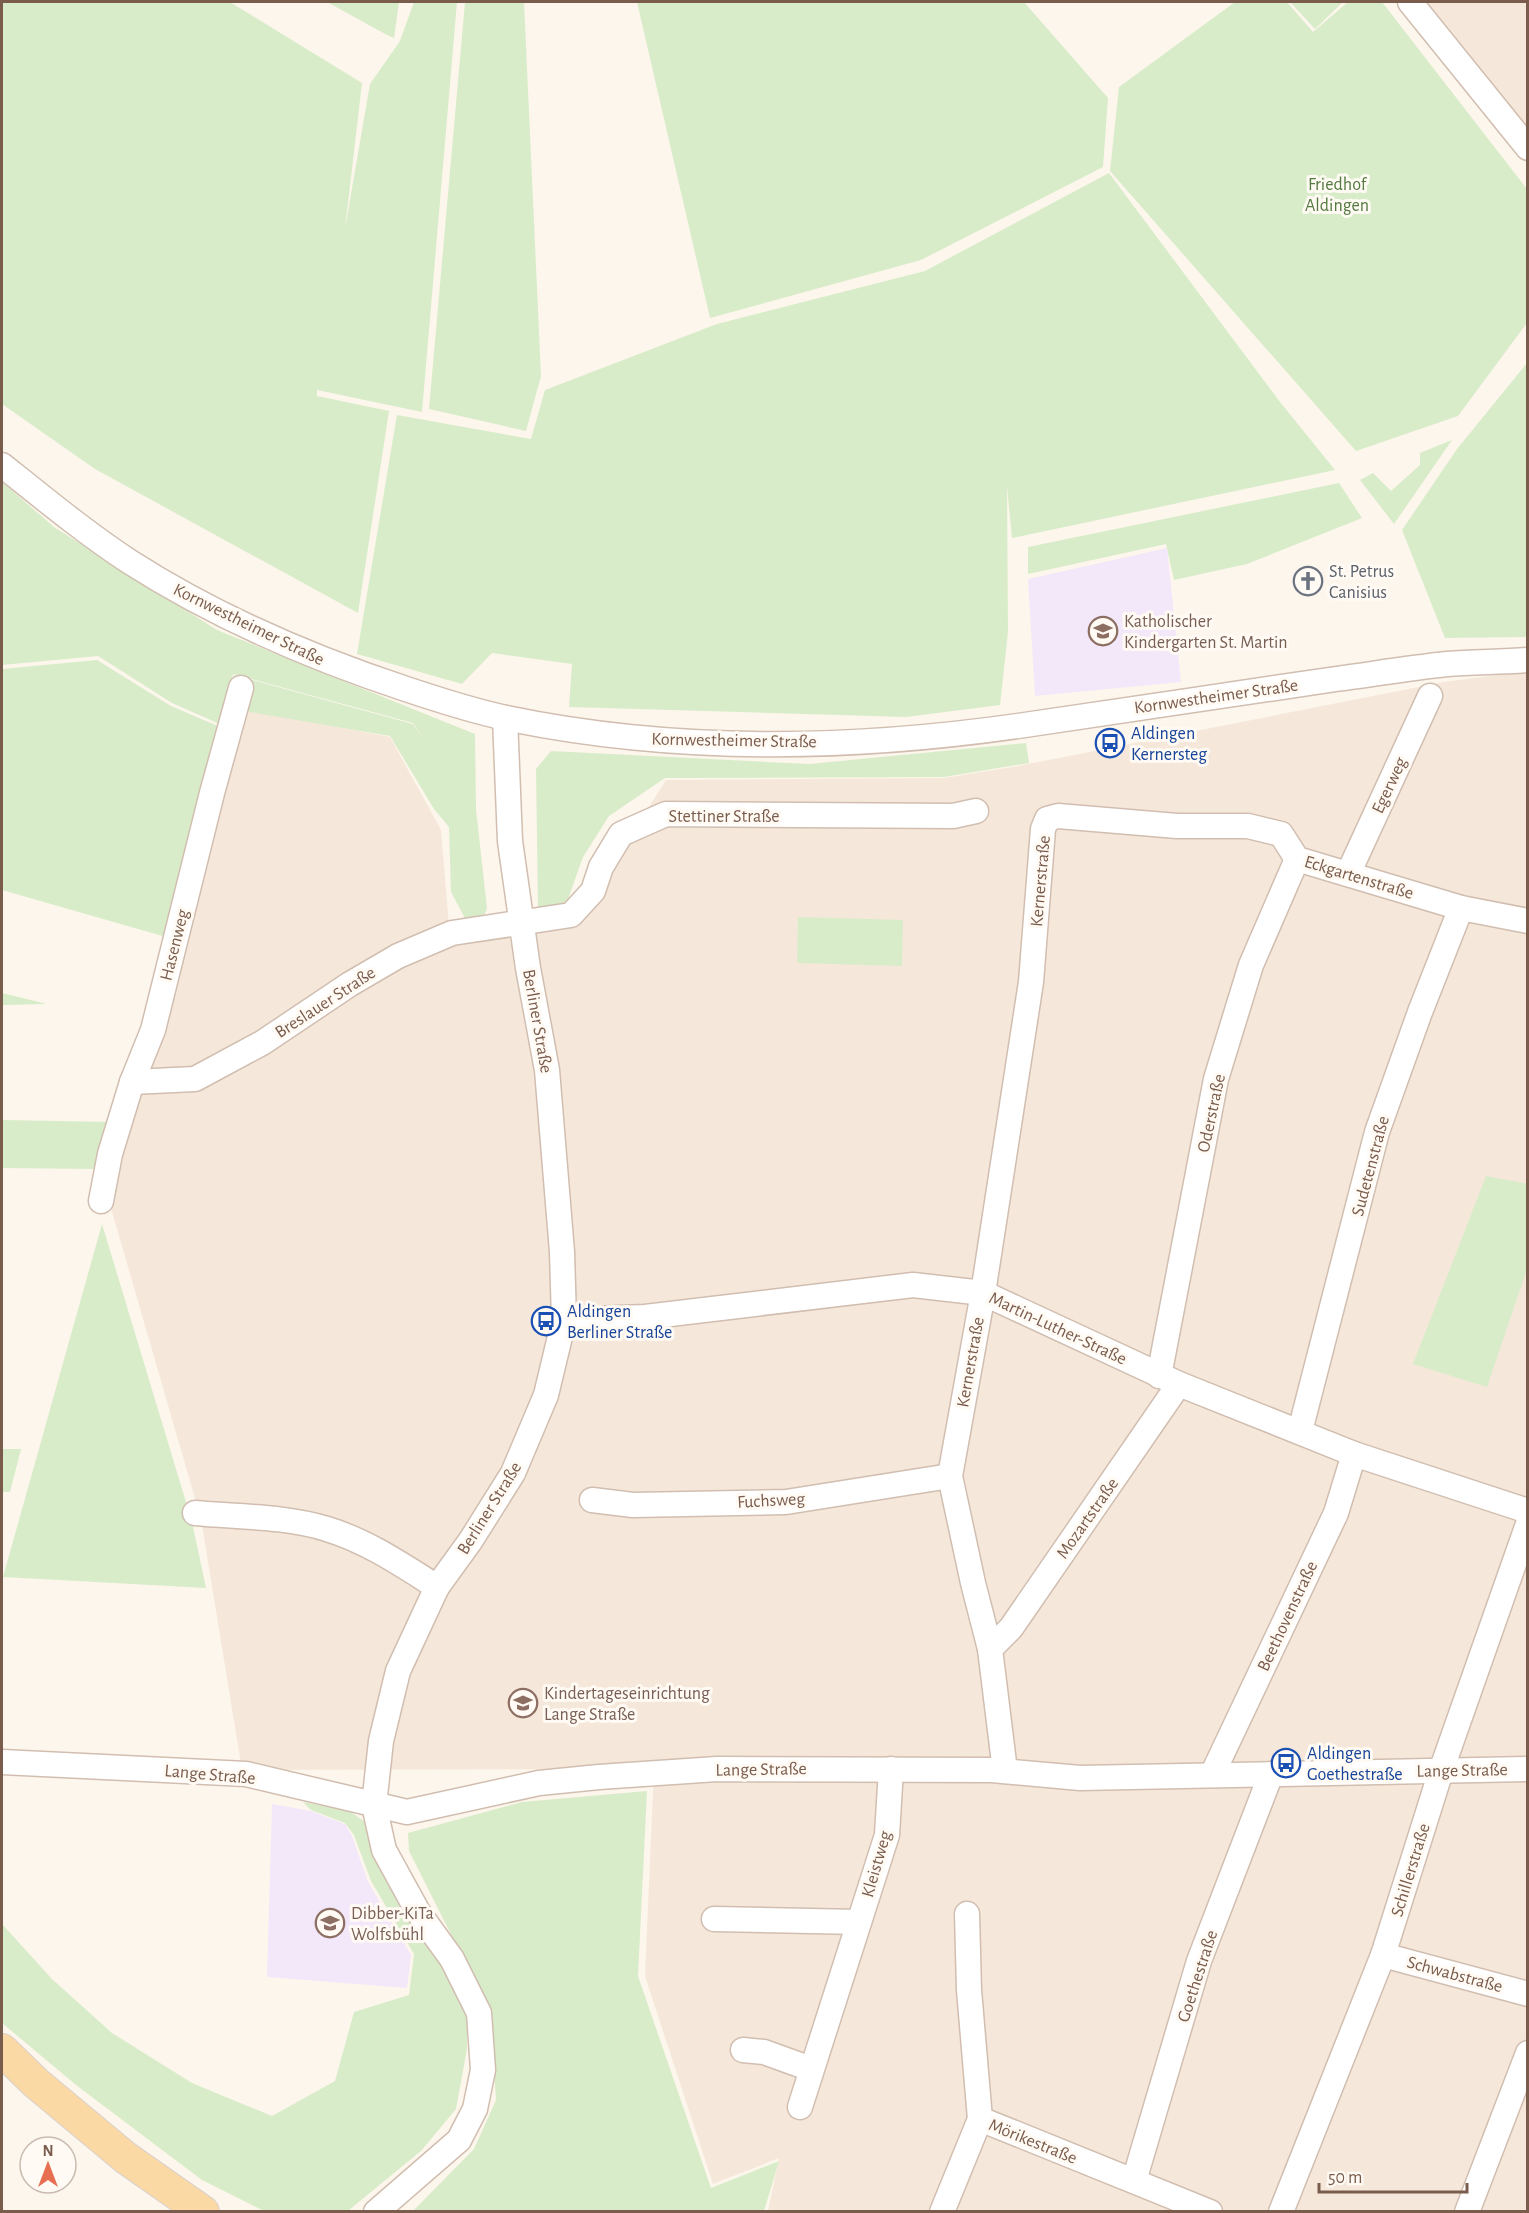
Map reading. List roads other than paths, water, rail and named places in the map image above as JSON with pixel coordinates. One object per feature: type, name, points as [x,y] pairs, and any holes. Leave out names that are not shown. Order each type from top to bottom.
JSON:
[{"type":"main road","points":[[2,2050],[36,2083],[126,2158],[203,2211]]},
{"type":"street","points":[[1410,2],[1527,148]]},
{"type":"street","name":"Kornwestheimer Straße","points":[[2,465],[128,560],[196,601],[270,638],[351,671],[505,718],[601,733],[683,743],[779,745],[939,735],[1017,726],[1196,698],[1431,666],[1527,660]]},
{"type":"street","name":"Hasenweg","points":[[101,1201],[110,1154],[132,1082],[153,1030],[212,793],[241,688]]},
{"type":"street","name":"Egerweg","points":[[1348,874],[1430,696]]},
{"type":"street","name":"Berliner Straße","points":[[376,2211],[392,2203],[459,2140],[475,2109],[483,2070],[479,2013],[452,1959],[418,1912],[384,1850],[374,1805],[381,1741],[398,1671],[437,1587],[513,1473],[546,1395],[564,1320],[562,1252],[547,1070],[528,968],[510,841],[505,718]]},
{"type":"street","name":"Stettiner Straße","points":[[522,923],[571,915],[593,891],[601,867],[621,834],[666,814],[953,816],[976,811]]},
{"type":"street","name":"Eckgartenstraße","points":[[1058,816],[1177,826],[1248,826],[1281,834],[1297,859],[1461,908],[1527,921]]},
{"type":"street","name":"Kernerstraße","points":[[1005,1771],[990,1649],[950,1476],[982,1293],[1031,982],[1043,829],[1047,819],[1058,816]]},
{"type":"street","name":"Oderstraße","points":[[1169,1380],[1216,1079],[1251,964],[1297,859]]},
{"type":"street","name":"Sudetenstraße","points":[[1300,1431],[1377,1132],[1420,1012],[1461,908]]},
{"type":"street","name":"Breslauer Straße","points":[[132,1082],[195,1079],[262,1043],[350,984],[398,956],[452,933],[522,923]]},
{"type":"street","name":"Martin-Luther-Straße","points":[[564,1320],[645,1317],[913,1285],[982,1293],[1169,1380],[1354,1454],[1527,1511]]},
{"type":"street","name":"Mozartstraße","points":[[990,1649],[1011,1628],[1169,1380]]},
{"type":"street","name":"Beethovenstraße","points":[[1212,1775],[1336,1513],[1354,1454]]},
{"type":"street","name":"Fuchsweg","points":[[592,1500],[633,1505],[786,1502],[950,1476]]},
{"type":"street","points":[[195,1514],[288,1521],[327,1529],[371,1547],[437,1587]]},
{"type":"street","name":"Schillerstraße","points":[[1281,2211],[1383,1955],[1441,1771],[1527,1524]]},
{"type":"street","name":"Lange Straße","points":[[2,1762],[246,1774],[407,1812],[539,1783],[717,1769],[1005,1771],[1080,1778],[1527,1769]]},
{"type":"street","name":"Kleistweg","points":[[800,2107],[887,1835],[891,1769]]},
{"type":"street","name":"Goethestraße","points":[[1134,2181],[1199,1961],[1271,1774]]},
{"type":"street","name":"Mörikestraße","points":[[967,1914],[969,1990],[980,2120],[1210,2211]]},
{"type":"street","name":"Kleistweg","points":[[714,1919],[859,1922]]},
{"type":"street","name":"Schwabstraße","points":[[1383,1955],[1527,1994]]},
{"type":"street","points":[[743,2050],[764,2052],[811,2069]]},
{"type":"street","points":[[1467,2211],[1527,2053]]},
{"type":"street","points":[[942,2211],[980,2120]]},
{"type":"place","name":"St. Petrus Canisius","points":[[1308,581]]},
{"type":"place","name":"Katholischer Kindergarten St. Martin","points":[[1103,631]]},
{"type":"place","name":"Aldingen Kernersteg","points":[[1110,743]]},
{"type":"place","name":"Aldingen Berliner Straße","points":[[546,1321]]},
{"type":"place","name":"Kindertageseinrichtung Lange Straße","points":[[523,1703]]},
{"type":"place","name":"Aldingen Goethestraße","points":[[1286,1763]]},
{"type":"place","name":"Dibber-KiTa Wolfsbühl","points":[[330,1923]]},
{"type":"park label","name":"Friedhof Aldingen","points":[[1337,194]]}]
